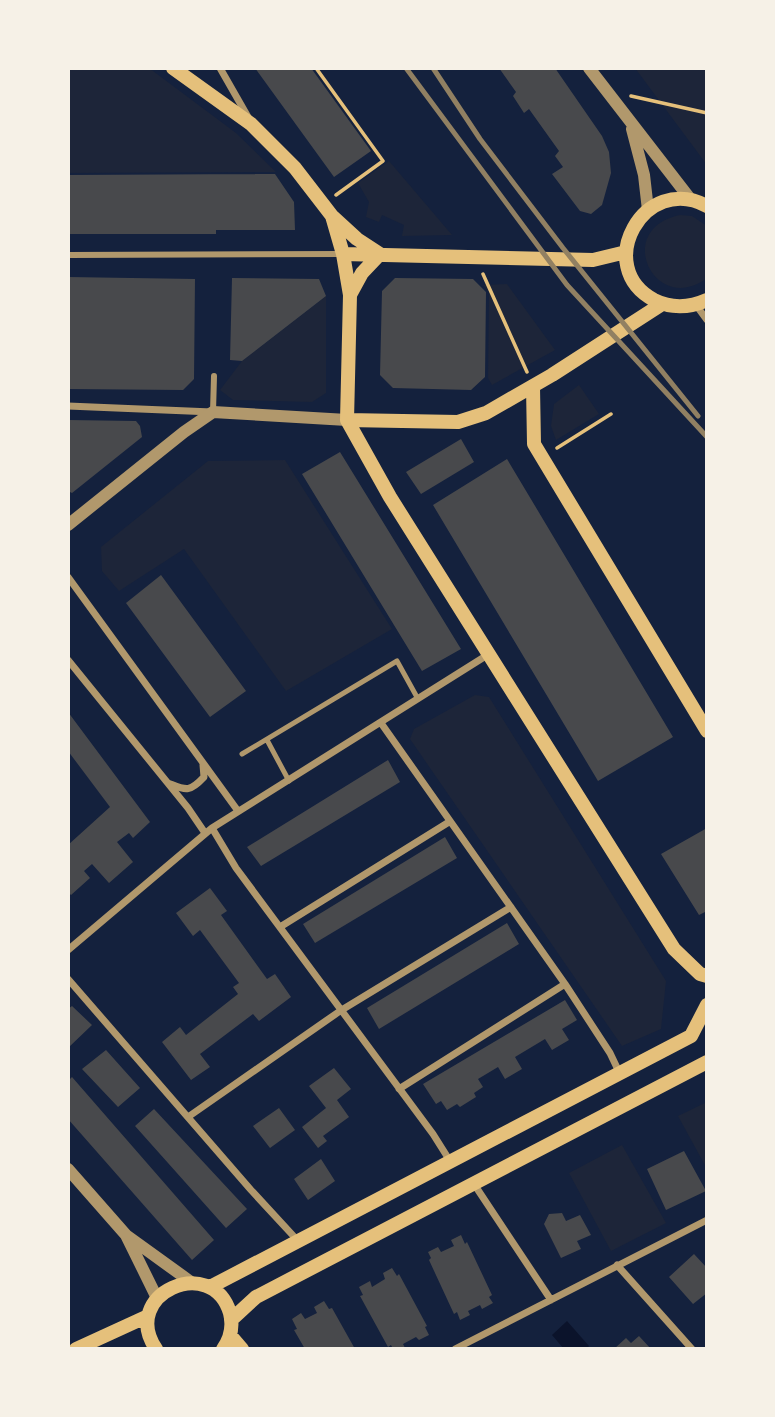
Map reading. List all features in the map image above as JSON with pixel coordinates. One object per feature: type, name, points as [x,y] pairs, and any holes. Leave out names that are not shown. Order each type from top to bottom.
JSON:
[{"type":"main road","points":[[173,68],[251,124],[295,168],[332,216],[357,239],[380,254]]},
{"type":"main road","points":[[701,302],[679,307],[663,304],[648,296],[636,284],[629,269],[626,252],[629,236],[636,222],[661,202],[691,200],[707,206]]},
{"type":"main road","points":[[332,216],[343,254],[349,295],[347,420],[390,497],[674,949],[700,974],[707,976]]},
{"type":"main road","points":[[343,254],[593,260],[626,252]]},
{"type":"main road","points":[[349,295],[362,273],[380,254]]},
{"type":"main road","points":[[347,420],[458,422],[486,413],[533,387],[663,304]]},
{"type":"main road","points":[[533,387],[534,444],[707,731]]},
{"type":"main road","points":[[210,1287],[691,1036],[707,1005]]},
{"type":"main road","points":[[223,1349],[231,1327],[256,1297],[707,1062]]},
{"type":"main road","points":[[156,1349],[148,1328],[148,1315],[157,1298],[167,1289],[191,1282],[210,1287],[226,1303],[231,1327],[242,1349]]},
{"type":"main road","points":[[76,1349],[148,1315]]},
{"type":"street","points":[[220,68],[251,124]]},
{"type":"street","points":[[589,68],[691,200]]},
{"type":"street","points":[[631,125],[645,175],[648,210]]},
{"type":"street","points":[[68,255],[343,254]]},
{"type":"street","points":[[701,302],[707,320]]},
{"type":"street","points":[[212,412],[214,376]]},
{"type":"street","points":[[68,406],[347,420]]},
{"type":"street","points":[[68,525],[212,412]]},
{"type":"street","points":[[68,577],[72,589],[238,811]]},
{"type":"street","points":[[68,950],[208,830],[289,782],[489,654]]},
{"type":"street","points":[[68,660],[208,830],[450,1162]]},
{"type":"street","points":[[381,723],[565,984],[620,1074]]},
{"type":"street","points":[[167,783],[185,790],[195,787],[204,777],[203,763]]},
{"type":"street","points":[[279,927],[449,822]]},
{"type":"street","points":[[188,1117],[340,1011],[511,907]]},
{"type":"street","points":[[68,979],[299,1242]]},
{"type":"street","points":[[399,1089],[565,984]]},
{"type":"street","points":[[68,1169],[126,1235],[191,1282]]},
{"type":"street","points":[[474,1184],[551,1300]]},
{"type":"street","points":[[454,1349],[707,1220]]},
{"type":"street","points":[[126,1235],[157,1298]]},
{"type":"street","points":[[617,1265],[692,1349]]},
{"type":"lane","points":[[242,754],[397,661],[418,699]]},
{"type":"lane","points":[[267,740],[289,782]]},
{"type":"path","points":[[316,68],[383,161],[322,204]]},
{"type":"path","points":[[605,90],[707,113]]},
{"type":"path","points":[[476,258],[533,387]]},
{"type":"path","points":[[542,458],[611,414]]},
{"type":"shaded area","points":[[68,68],[149,68],[236,133],[276,172],[68,173]]},
{"type":"shaded area","points":[[635,68],[707,68],[707,165]]},
{"type":"shaded area","points":[[389,161],[452,235],[402,236],[404,225],[382,215],[379,222],[366,217],[369,202],[358,183]]},
{"type":"shaded area","points":[[680,215],[692,216],[707,226],[707,278],[688,287],[671,287],[658,279],[648,266],[645,251],[648,236],[660,223]]},
{"type":"shaded area","points":[[507,284],[555,350],[492,385],[488,378],[489,292],[483,285]]},
{"type":"shaded area","points":[[326,296],[326,393],[312,402],[233,400],[220,390],[242,361]]},
{"type":"shaded area","points":[[579,385],[599,414],[556,440],[551,426],[554,404]]},
{"type":"shaded area","points":[[285,460],[392,629],[286,691],[184,549],[119,591],[102,571],[101,547],[208,461]]},
{"type":"shaded area","points":[[475,695],[489,697],[666,981],[661,1029],[622,1046],[410,739],[414,729]]},
{"type":"shaded area","points":[[707,1102],[707,1169],[678,1116]]},
{"type":"shaded area","points":[[622,1145],[666,1223],[611,1251],[569,1173]]},
{"type":"shaded area","points":[[567,1321],[589,1346],[586,1349],[564,1349],[552,1335]]},
{"type":"building","points":[[255,68],[311,68],[371,151],[334,177]]},
{"type":"building","points":[[499,68],[555,68],[602,136],[609,152],[611,173],[602,205],[591,214],[580,211],[552,174],[563,167],[555,156],[559,151],[529,109],[524,113],[513,96],[516,92]]},
{"type":"building","points":[[275,174],[294,202],[295,230],[216,230],[216,234],[68,234],[68,175]]},
{"type":"building","points":[[68,277],[195,279],[194,379],[183,390],[68,389]]},
{"type":"building","points":[[232,278],[319,279],[326,296],[242,361],[230,360]]},
{"type":"building","points":[[395,278],[473,279],[486,292],[485,377],[471,390],[393,388],[380,375],[382,291]]},
{"type":"building","points":[[68,420],[136,421],[142,437],[72,493],[68,491]]},
{"type":"building","points":[[461,439],[474,462],[421,494],[406,472]]},
{"type":"building","points":[[340,452],[461,649],[422,671],[302,474]]},
{"type":"building","points":[[507,459],[673,737],[598,781],[433,505]]},
{"type":"building","points":[[161,575],[246,691],[210,717],[126,603]]},
{"type":"building","points":[[68,712],[150,822],[133,838],[129,833],[117,842],[133,862],[109,883],[92,864],[84,871],[90,878],[71,895],[68,892],[68,845],[110,807],[68,751]]},
{"type":"building","points":[[388,760],[400,782],[261,866],[247,847]]},
{"type":"building","points":[[707,828],[707,911],[699,915],[661,854]]},
{"type":"building","points":[[445,837],[457,858],[315,943],[303,924]]},
{"type":"building","points":[[210,888],[227,911],[221,915],[267,979],[275,974],[291,997],[259,1021],[253,1014],[200,1054],[210,1067],[191,1080],[162,1042],[180,1027],[186,1035],[238,994],[233,987],[239,983],[200,930],[193,936],[176,913]]},
{"type":"building","points":[[507,923],[519,944],[379,1029],[367,1008]]},
{"type":"building","points":[[565,1000],[577,1020],[562,1029],[569,1040],[552,1050],[545,1039],[515,1057],[522,1069],[505,1079],[498,1067],[478,1079],[483,1087],[474,1093],[476,1097],[460,1107],[457,1104],[447,1110],[441,1101],[436,1104],[423,1084]]},
{"type":"building","points":[[72,1006],[92,1025],[68,1048],[68,1009]]},
{"type":"building","points":[[106,1050],[140,1088],[118,1107],[82,1069]]},
{"type":"building","points":[[334,1068],[351,1089],[337,1100],[349,1117],[323,1136],[327,1141],[318,1148],[302,1127],[326,1108],[309,1086]]},
{"type":"building","points":[[72,1077],[214,1240],[192,1260],[68,1119],[68,1081]]},
{"type":"building","points":[[279,1108],[295,1130],[270,1148],[253,1126]]},
{"type":"building","points":[[154,1109],[247,1209],[226,1228],[135,1126]]},
{"type":"building","points":[[684,1151],[706,1191],[666,1210],[647,1169]]},
{"type":"building","points":[[321,1159],[335,1181],[308,1200],[294,1179]]},
{"type":"building","points":[[562,1213],[566,1221],[580,1215],[591,1235],[577,1241],[581,1249],[561,1258],[544,1224],[549,1214]]},
{"type":"building","points":[[461,1235],[465,1244],[467,1242],[492,1295],[489,1297],[493,1303],[482,1309],[480,1305],[468,1311],[470,1315],[460,1320],[457,1312],[454,1314],[429,1260],[431,1258],[428,1252],[438,1247],[441,1252],[454,1246],[451,1240]]},
{"type":"building","points":[[694,1254],[707,1268],[707,1293],[693,1304],[669,1277]]},
{"type":"building","points":[[392,1268],[397,1276],[399,1274],[427,1326],[425,1327],[429,1335],[419,1340],[416,1337],[403,1344],[403,1349],[393,1349],[391,1345],[388,1347],[360,1296],[363,1295],[359,1287],[370,1281],[372,1287],[385,1279],[383,1273]]},
{"type":"building","points":[[324,1301],[329,1309],[332,1308],[355,1349],[305,1349],[294,1330],[297,1329],[292,1319],[301,1313],[305,1319],[317,1313],[314,1307]]},
{"type":"building","points":[[639,1336],[651,1349],[614,1349],[626,1338],[631,1343]]},
{"type":"railway","points":[[406,68],[567,285],[707,437]]},
{"type":"railway","points":[[433,68],[480,139],[563,248],[698,416]]}]
